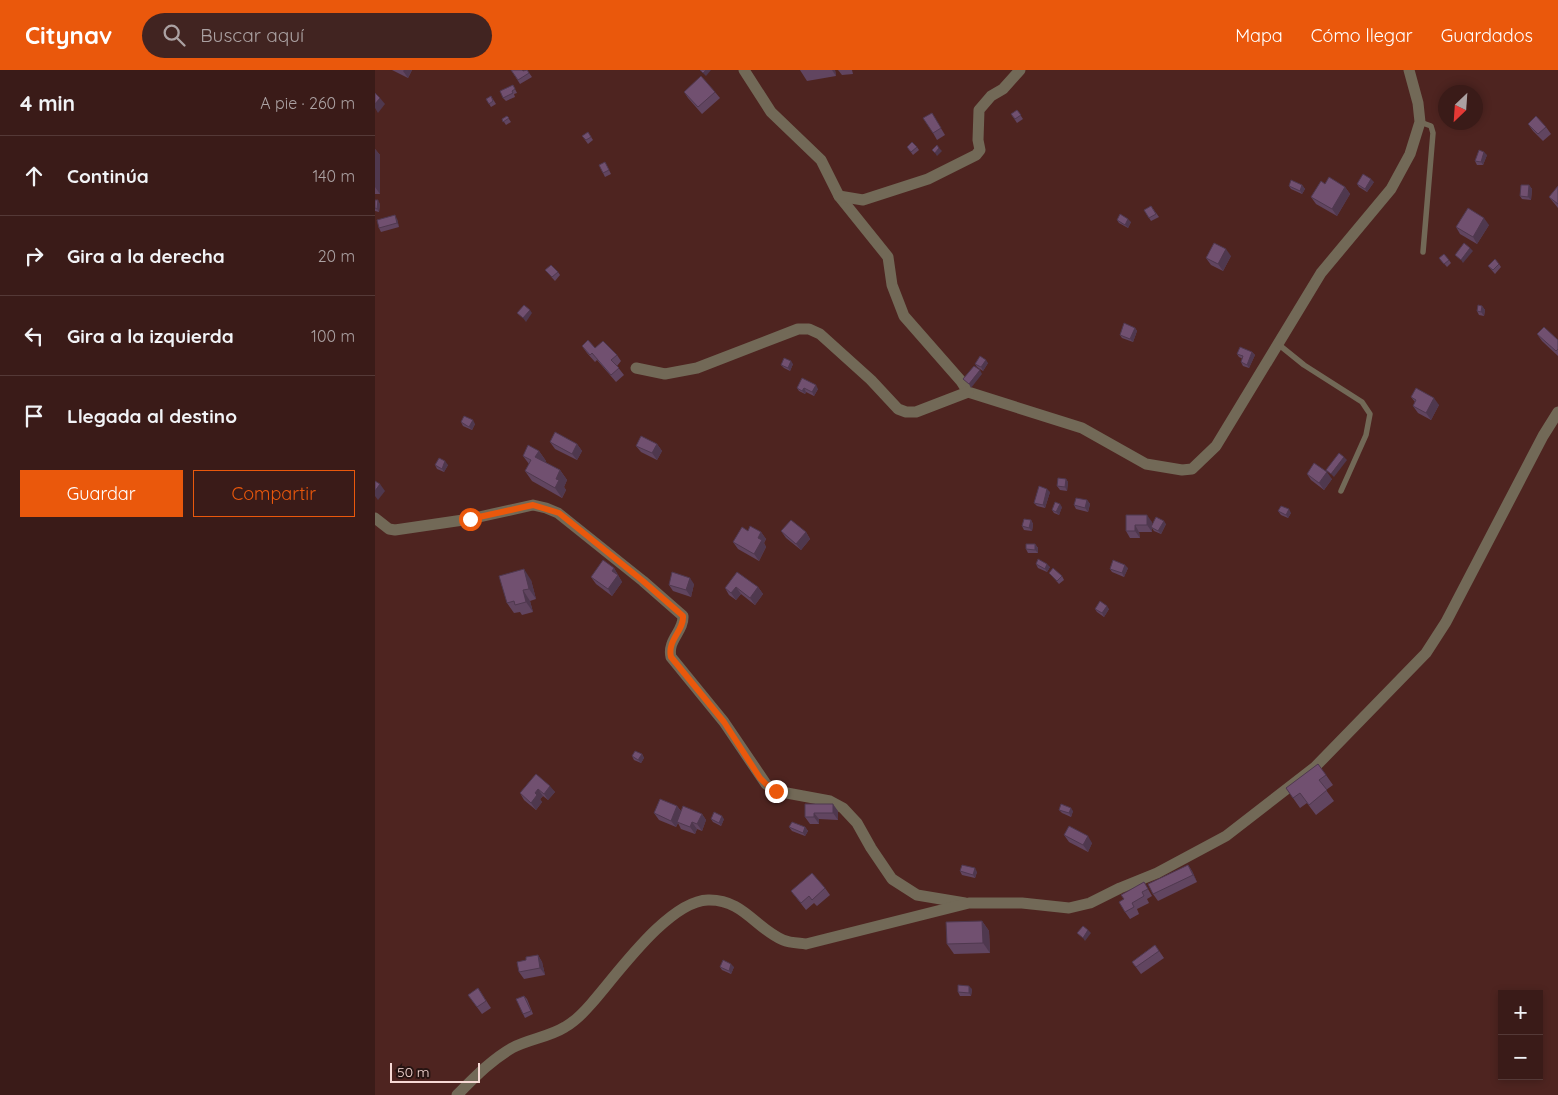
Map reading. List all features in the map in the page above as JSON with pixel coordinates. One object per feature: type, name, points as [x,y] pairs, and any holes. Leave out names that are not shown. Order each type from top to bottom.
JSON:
[{"type":"street","points":[[744,70],[771,112],[821,160],[839,196],[888,257],[892,285],[904,316],[961,381],[968,392]]},
{"type":"street","points":[[839,196],[863,200],[928,179],[976,156],[980,150],[977,140],[977,116],[979,110],[991,96],[1003,89],[1020,70]]},
{"type":"street","points":[[636,368],[665,374],[697,368],[798,329],[809,329],[819,334],[898,409],[906,412],[916,412],[968,392],[1082,428],[1146,464],[1181,470],[1192,469],[1215,446],[1321,273],[1391,189],[1410,154],[1420,122],[1409,70]]},
{"type":"street","points":[[375,518],[389,529],[395,530],[470,519],[533,505],[559,513],[683,616],[682,624],[671,646],[671,657],[724,722],[760,778],[766,784],[776,791],[830,801],[843,808],[857,823],[892,879],[917,895],[969,903],[1021,903],[1069,908],[1090,903],[1157,873],[1226,836],[1315,767],[1426,653],[1446,622],[1543,436],[1558,412]]},
{"type":"street","points":[[457,1095],[478,1072],[512,1048],[565,1027],[590,1005],[635,951],[689,904],[708,900],[728,903],[746,912],[763,929],[785,941],[806,944],[969,903]]},
{"type":"lane","points":[[1420,122],[1431,126],[1433,132],[1423,252]]},
{"type":"lane","points":[[1277,344],[1304,365],[1362,402],[1370,414],[1366,435],[1341,491]]},
{"type":"building","points":[[511,70],[527,70],[529,73],[518,80]]},
{"type":"building","points":[[701,76],[715,92],[698,107],[684,92]]},
{"type":"building","points":[[513,85],[515,89],[512,91],[513,93],[503,98],[500,91]]},
{"type":"building","points":[[375,93],[380,98],[375,104]]},
{"type":"building","points":[[491,96],[493,101],[489,104],[486,99]]},
{"type":"building","points":[[1017,110],[1021,115],[1015,119],[1011,114]]},
{"type":"building","points":[[932,113],[941,128],[933,133],[923,118]]},
{"type":"building","points":[[507,116],[509,118],[503,122],[502,119]]},
{"type":"building","points":[[1536,116],[1546,127],[1538,134],[1528,124]]},
{"type":"building","points":[[588,132],[591,137],[586,140],[582,136]]},
{"type":"building","points":[[912,142],[917,147],[911,152],[907,147]]},
{"type":"building","points":[[937,145],[939,148],[935,153],[932,150]]},
{"type":"building","points":[[1479,150],[1484,152],[1481,162],[1475,161]]},
{"type":"building","points":[[605,162],[609,170],[603,173],[599,165]]},
{"type":"building","points":[[1363,174],[1371,179],[1365,189],[1357,184]]},
{"type":"building","points":[[1329,177],[1345,187],[1332,209],[1311,197],[1321,181],[1325,184]]},
{"type":"building","points":[[1291,180],[1302,185],[1300,191],[1289,186]]},
{"type":"building","points":[[1521,185],[1529,185],[1528,197],[1520,196]]},
{"type":"building","points":[[1558,186],[1558,204],[1549,197]]},
{"type":"building","points":[[375,200],[378,200],[377,209],[375,208]]},
{"type":"building","points":[[1151,206],[1156,214],[1149,218],[1144,210]]},
{"type":"building","points":[[1468,208],[1484,218],[1473,237],[1456,227]]},
{"type":"building","points":[[1120,214],[1128,219],[1125,225],[1117,220]]},
{"type":"building","points":[[395,215],[397,223],[379,228],[377,220]]},
{"type":"building","points":[[1214,243],[1226,249],[1218,264],[1206,258]]},
{"type":"building","points":[[1464,243],[1470,248],[1461,260],[1455,255]]},
{"type":"building","points":[[1444,254],[1449,260],[1444,264],[1439,258]]},
{"type":"building","points":[[1495,259],[1499,264],[1493,270],[1488,266]]},
{"type":"building","points":[[551,265],[558,272],[552,277],[545,270]]},
{"type":"building","points":[[524,305],[530,310],[523,318],[517,313]]},
{"type":"building","points":[[1478,305],[1482,306],[1481,312],[1477,311]]},
{"type":"building","points":[[1124,323],[1135,328],[1130,339],[1120,335]]},
{"type":"building","points":[[1544,327],[1558,340],[1558,349],[1556,351],[1537,334]]},
{"type":"building","points":[[588,340],[595,348],[603,341],[617,355],[611,360],[619,368],[611,375],[592,353],[590,355],[582,346]]},
{"type":"building","points":[[1240,347],[1252,352],[1247,365],[1241,362],[1243,356],[1237,354]]},
{"type":"building","points":[[980,356],[986,360],[981,367],[975,364]]},
{"type":"building","points":[[784,358],[791,361],[788,368],[781,365]]},
{"type":"building","points":[[974,366],[980,370],[969,384],[963,379]]},
{"type":"building","points":[[802,378],[816,385],[812,392],[804,388],[802,391],[797,388]]},
{"type":"building","points":[[1416,388],[1434,398],[1426,413],[1413,406],[1416,400],[1411,397]]},
{"type":"building","points":[[464,416],[473,420],[469,427],[461,422]]},
{"type":"building","points":[[555,432],[577,444],[572,454],[550,442]]},
{"type":"building","points":[[641,436],[657,444],[652,453],[636,446]]},
{"type":"building","points":[[528,445],[539,451],[535,457],[560,470],[556,479],[559,480],[555,488],[525,471],[531,460],[523,456]]},
{"type":"building","points":[[1339,453],[1344,457],[1331,474],[1326,470]]},
{"type":"building","points":[[439,458],[445,461],[442,469],[435,465]]},
{"type":"building","points":[[1314,463],[1327,472],[1319,483],[1307,474]]},
{"type":"building","points":[[1058,478],[1066,479],[1065,487],[1057,486]]},
{"type":"building","points":[[375,481],[380,484],[375,491]]},
{"type":"building","points":[[1039,486],[1047,489],[1043,505],[1034,503]]},
{"type":"building","points":[[1076,498],[1087,500],[1085,508],[1074,505]]},
{"type":"building","points":[[1055,502],[1060,504],[1056,512],[1052,510]]},
{"type":"building","points":[[1281,506],[1289,509],[1286,515],[1278,511]]},
{"type":"building","points":[[1126,515],[1147,515],[1147,525],[1135,525],[1135,531],[1126,531]]},
{"type":"building","points":[[1156,517],[1164,521],[1158,531],[1151,527]]},
{"type":"building","points":[[1024,519],[1031,520],[1029,528],[1022,526]]},
{"type":"building","points":[[791,520],[806,532],[796,544],[781,531]]},
{"type":"building","points":[[750,526],[761,532],[758,538],[762,540],[754,554],[733,542],[742,527],[748,531]]},
{"type":"building","points":[[1026,544],[1035,544],[1035,550],[1026,549]]},
{"type":"building","points":[[1038,559],[1047,564],[1045,569],[1036,564]]},
{"type":"building","points":[[603,560],[614,568],[612,571],[618,575],[608,589],[591,577]]},
{"type":"building","points":[[1113,560],[1125,565],[1122,573],[1110,569]]},
{"type":"building","points":[[1053,568],[1062,576],[1057,581],[1049,573]]},
{"type":"building","points":[[524,569],[529,589],[523,590],[526,602],[515,605],[514,601],[507,603],[499,576]]},
{"type":"building","points":[[672,572],[690,578],[686,590],[669,585]]},
{"type":"building","points":[[737,572],[758,587],[750,598],[736,587],[731,593],[725,588]]},
{"type":"building","points":[[1100,601],[1107,606],[1102,613],[1095,609]]},
{"type":"building","points":[[635,751],[642,754],[638,760],[632,756]]},
{"type":"building","points":[[1318,764],[1326,775],[1319,780],[1327,790],[1309,805],[1300,793],[1293,798],[1286,788]]},
{"type":"building","points":[[536,774],[550,786],[544,794],[538,789],[535,793],[537,795],[531,803],[520,793]]},
{"type":"building","points":[[660,799],[677,806],[671,821],[654,813]]},
{"type":"building","points":[[805,804],[833,804],[833,813],[814,813],[814,817],[805,817]]},
{"type":"building","points":[[1061,804],[1071,808],[1069,813],[1059,810]]},
{"type":"building","points":[[683,806],[702,814],[697,824],[692,822],[690,827],[677,822]]},
{"type":"building","points":[[714,812],[722,816],[719,823],[711,819]]},
{"type":"building","points":[[792,822],[805,827],[803,833],[789,827]]},
{"type":"building","points":[[1069,826],[1088,836],[1083,845],[1064,835]]},
{"type":"building","points":[[962,865],[975,868],[973,875],[960,871]]},
{"type":"building","points":[[1188,865],[1193,875],[1153,894],[1148,884]]},
{"type":"building","points":[[812,873],[825,888],[812,900],[809,896],[801,903],[791,891]]},
{"type":"building","points":[[1144,882],[1148,889],[1142,892],[1144,896],[1132,903],[1134,907],[1125,912],[1119,902],[1124,899],[1121,895]]},
{"type":"building","points":[[982,921],[983,943],[947,944],[946,922]]},
{"type":"building","points":[[1083,926],[1088,930],[1083,938],[1077,933]]},
{"type":"building","points":[[1155,945],[1159,951],[1136,967],[1132,962]]},
{"type":"building","points":[[538,955],[540,968],[519,972],[517,962],[526,960],[526,957]]},
{"type":"building","points":[[723,960],[731,964],[729,971],[720,967]]},
{"type":"building","points":[[958,985],[969,986],[969,993],[958,992]]},
{"type":"building","points":[[478,988],[486,1001],[477,1007],[468,995]]},
{"type":"building","points":[[524,996],[531,1011],[523,1014],[516,999]]},
{"type":"route","points":[[470,519],[533,505],[559,513],[683,616],[682,624],[671,646],[671,657],[724,722],[760,778],[776,791]]}]
